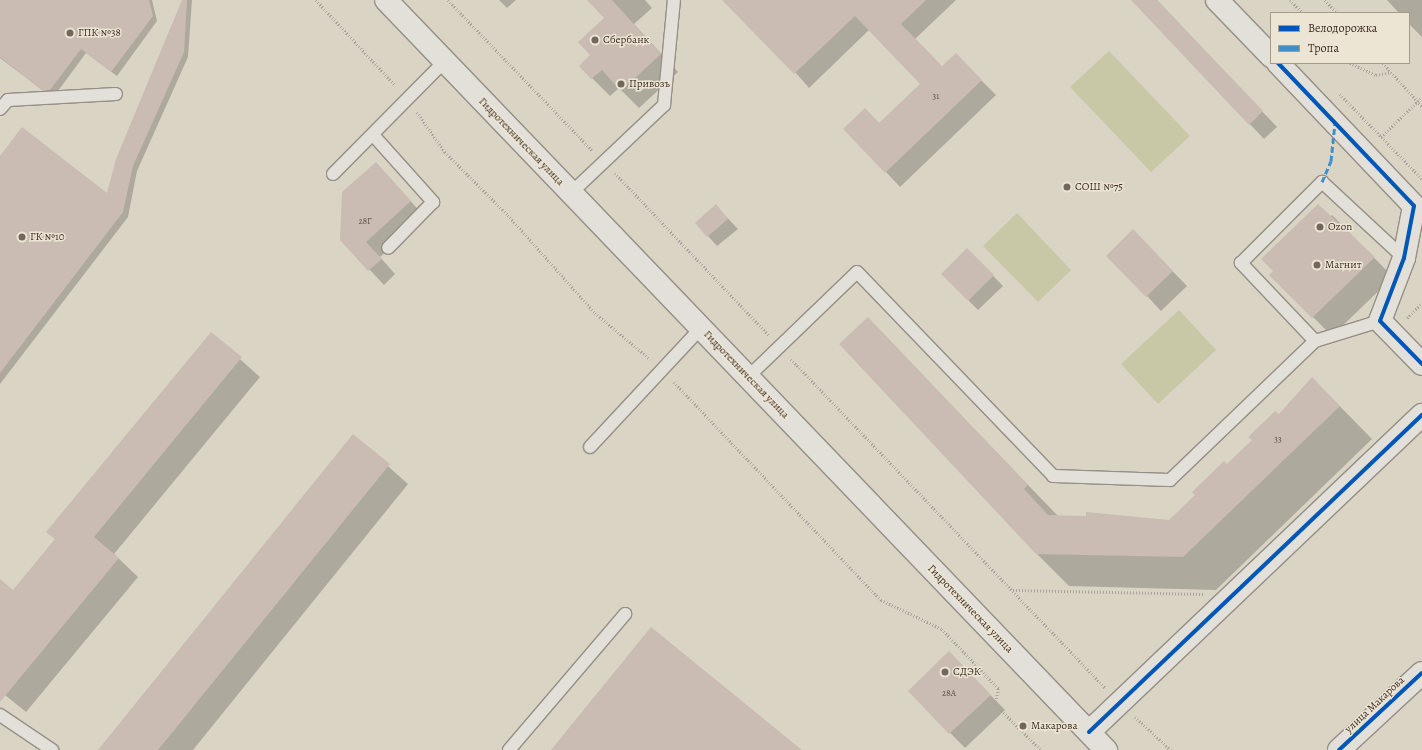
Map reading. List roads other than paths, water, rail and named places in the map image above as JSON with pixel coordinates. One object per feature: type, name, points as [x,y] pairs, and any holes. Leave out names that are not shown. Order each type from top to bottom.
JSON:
[{"type":"main road","name":"Гидротехническая улица","points":[[386,0],[1106,750]]},
{"type":"main road","points":[[1218,0],[1270,55]]},
{"type":"main road","points":[[1279,64],[1414,206],[1404,258],[1380,321],[1422,364]]},
{"type":"main road","points":[[1089,732],[1422,415]]},
{"type":"main road","name":"улица Макарова","points":[[1340,750],[1422,673]]},
{"type":"lane","points":[[571,193],[664,105],[674,0]]},
{"type":"lane","points":[[333,174],[374,136],[444,62]]},
{"type":"lane","points":[[0,110],[8,100],[116,94]]},
{"type":"lane","points":[[374,136],[433,202],[388,248]]},
{"type":"lane","points":[[1315,341],[1241,263],[1322,182],[1404,258]]},
{"type":"lane","points":[[748,377],[857,272],[1053,476],[1170,480],[1315,341],[1380,321]]},
{"type":"lane","points":[[590,446],[701,328]]},
{"type":"lane","points":[[509,750],[625,614]]},
{"type":"lane","points":[[0,715],[52,750]]},
{"type":"place","name":"ГПК №38","points":[[70,33]]},
{"type":"place","name":"Сбербанк","points":[[595,40]]},
{"type":"place","name":"Привозъ","points":[[621,84]]},
{"type":"place","name":"СОШ №75","points":[[1067,187]]},
{"type":"place","name":"Ozon","points":[[1320,227]]},
{"type":"place","name":"ГК №10","points":[[22,237]]},
{"type":"place","name":"Магнит","points":[[1317,265]]},
{"type":"place","name":"СДЭК","points":[[945,672]]},
{"type":"place","name":"Макарова","points":[[1023,726]]}]
